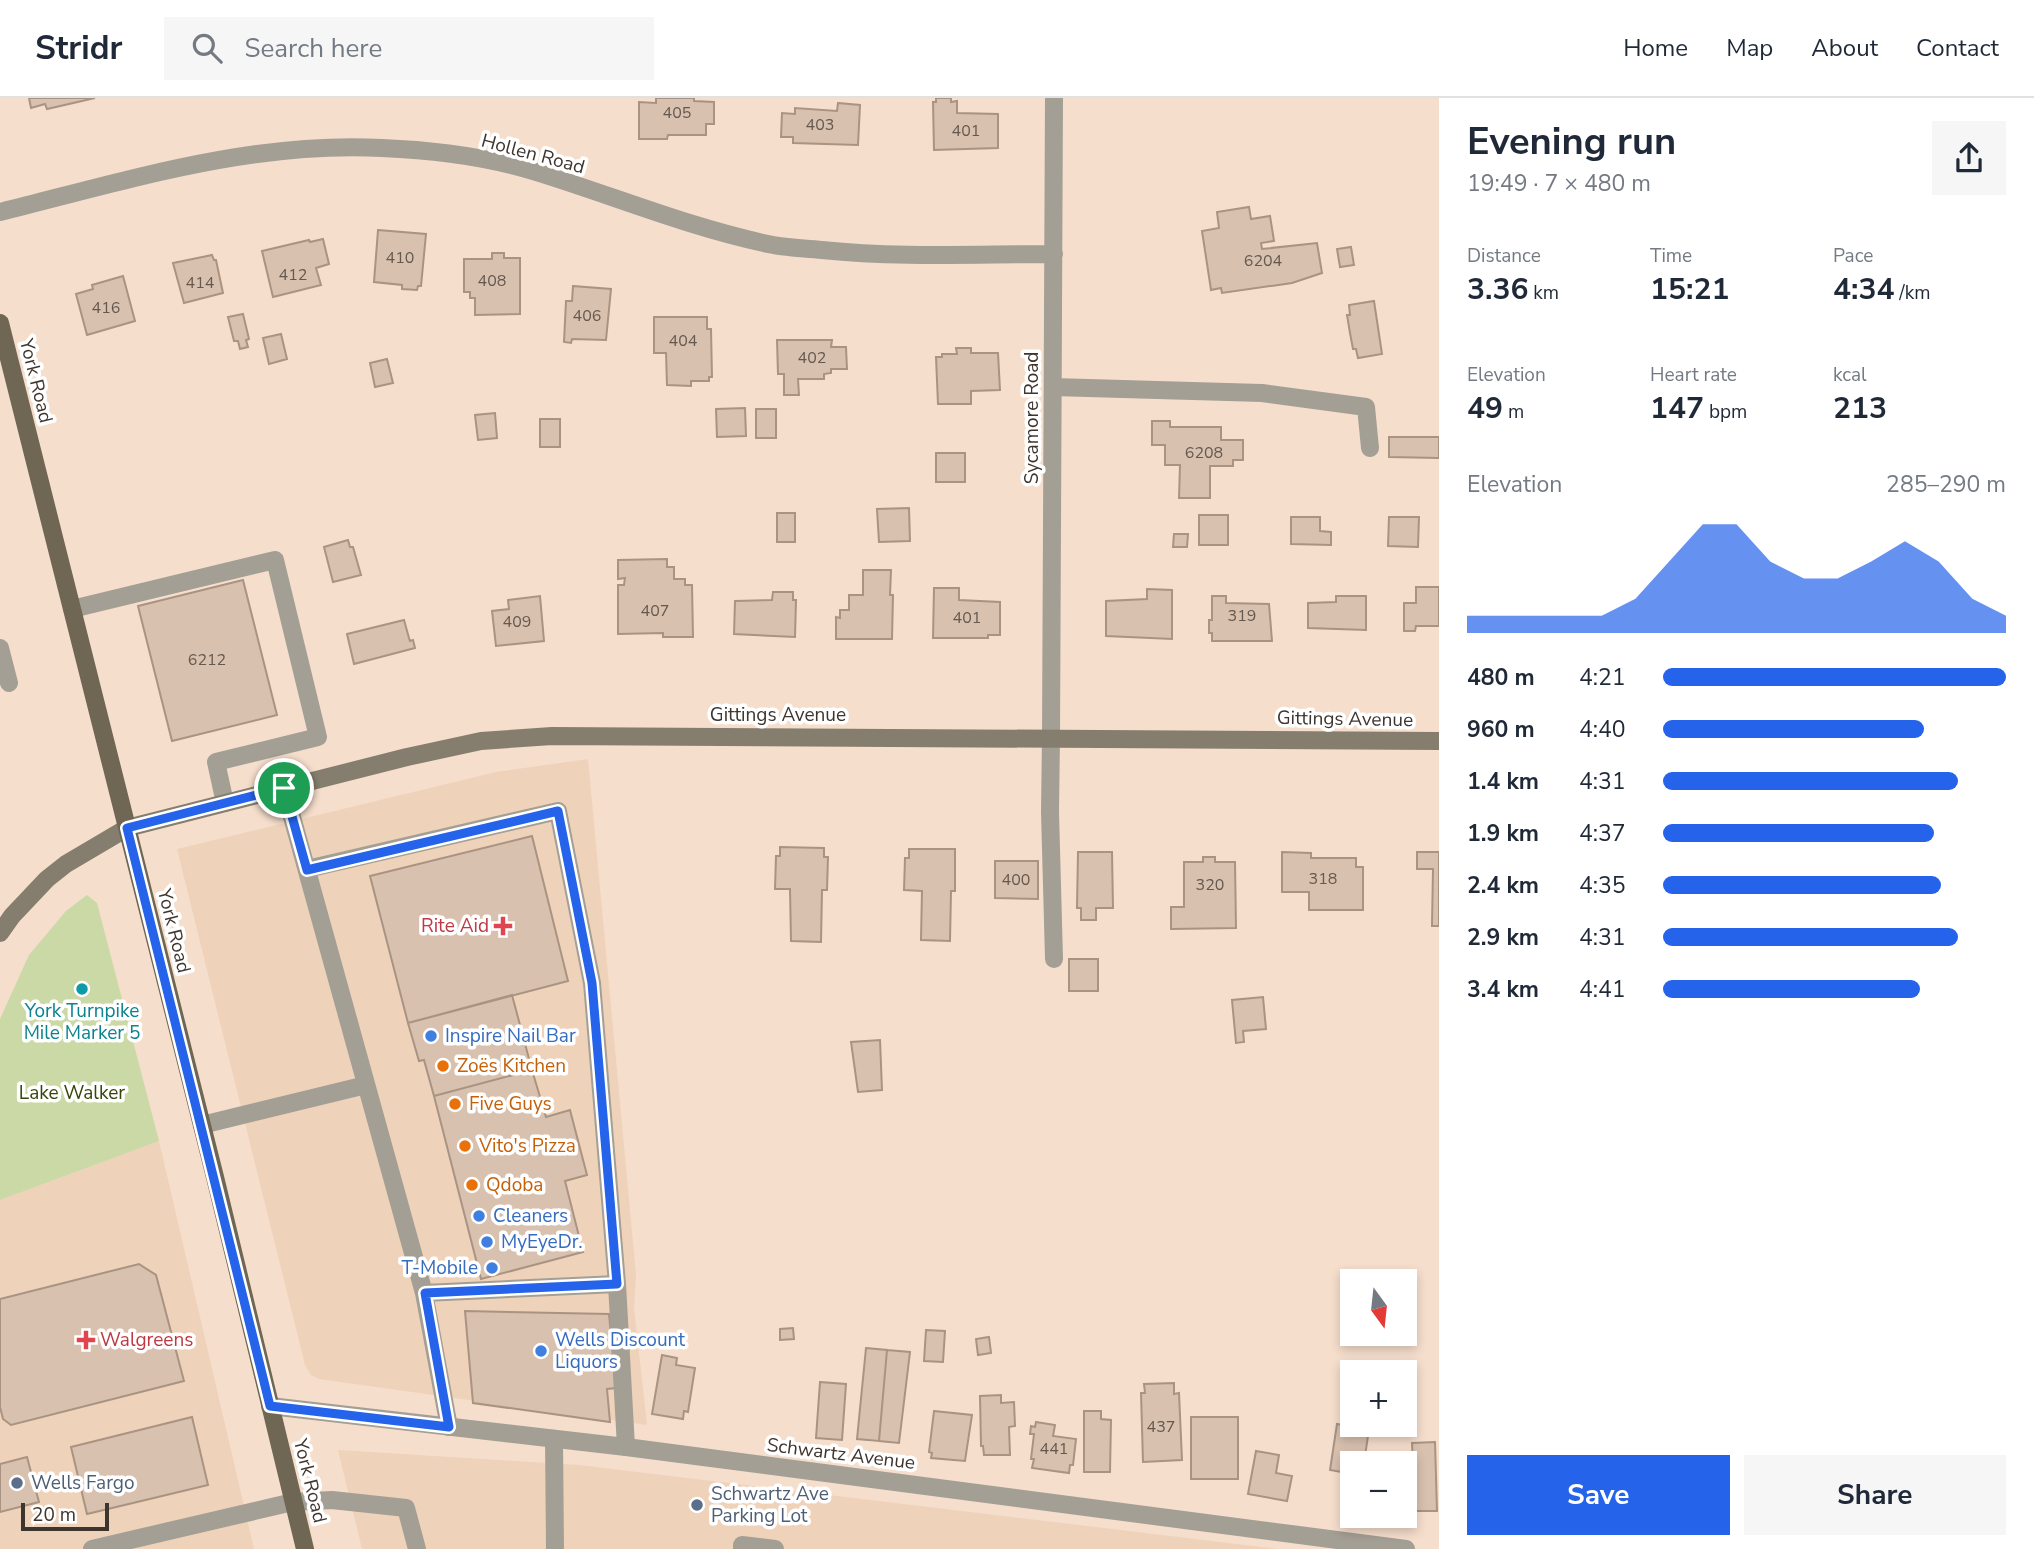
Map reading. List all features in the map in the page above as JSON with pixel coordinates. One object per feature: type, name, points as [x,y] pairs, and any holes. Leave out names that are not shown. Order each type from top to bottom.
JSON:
[{"type":"main road","name":"York Road","points":[[0,323],[3,350],[72,609],[305,1548]]},
{"type":"street","name":"Sycamore Road","points":[[1054,98],[1050,812],[1054,959]]},
{"type":"street","name":"Hollen Road","points":[[0,212],[197,163],[259,152],[382,148],[483,160],[534,171],[648,211],[771,245],[905,255],[1054,254]]},
{"type":"street","points":[[1053,387],[1262,393],[1366,407],[1370,448]]},
{"type":"street","points":[[72,609],[275,560],[318,737],[215,762],[225,803]]},
{"type":"street","points":[[0,648],[9,683]]},
{"type":"street","name":"Gittings Avenue","points":[[0,933],[12,916],[47,879],[66,864],[127,828],[407,757],[481,741],[552,736],[1439,741]]},
{"type":"street","points":[[284,788],[425,1293],[449,1427]]},
{"type":"street","points":[[307,870],[558,811],[592,983],[617,1284],[626,1447]]},
{"type":"street","points":[[202,1125],[366,1085]]},
{"type":"street","points":[[425,1293],[617,1284]]},
{"type":"street","name":"Schwartz Avenue","points":[[270,1406],[626,1447],[1406,1549]]},
{"type":"street","points":[[554,1438],[555,1549]]},
{"type":"street","points":[[92,1549],[293,1503],[332,1500],[407,1508],[417,1549]]},
{"type":"street","points":[[742,1549],[742,1545],[775,1549]]},
{"type":"shaded area","points":[[588,759],[636,1275],[634,1308],[647,1425],[319,1379],[311,1375],[305,1365],[177,849],[496,772]]},
{"type":"shaded area","points":[[159,1141],[254,1549],[0,1549],[0,1200]]},
{"type":"shaded area","points":[[338,1450],[579,1465],[1279,1549],[362,1549]]},
{"type":"green space","name":"Lake Walker","points":[[87,895],[97,903],[159,1141],[0,1200],[0,1019],[29,955],[66,911]]},
{"type":"building","points":[[29,98],[95,98],[47,109],[45,104],[31,108]]},
{"type":"building","points":[[656,98],[694,98],[694,101],[714,102],[714,124],[706,124],[706,135],[668,135],[667,139],[639,139],[639,102],[656,103]]},
{"type":"building","points":[[936,98],[951,98],[951,102],[957,101],[957,113],[998,114],[998,148],[934,150],[933,102],[936,102]]},
{"type":"building","points":[[838,103],[860,105],[858,145],[793,143],[793,137],[781,137],[782,113],[795,114],[795,108],[837,111]]},
{"type":"building","points":[[1249,207],[1251,219],[1270,216],[1274,241],[1261,243],[1262,249],[1317,243],[1322,273],[1292,283],[1222,293],[1221,288],[1211,290],[1202,231],[1219,228],[1217,212]]},
{"type":"building","points":[[378,230],[426,234],[421,286],[418,286],[417,290],[402,289],[402,285],[374,282]]},
{"type":"building","points":[[323,239],[329,264],[316,268],[321,285],[273,297],[262,251]]},
{"type":"building","points":[[1351,247],[1354,265],[1340,267],[1337,249]]},
{"type":"building","points":[[492,253],[504,253],[504,258],[520,258],[520,314],[475,315],[475,298],[470,298],[470,292],[464,292],[464,259],[492,259]]},
{"type":"building","points":[[212,255],[216,260],[223,293],[184,303],[173,263]]},
{"type":"building","points":[[123,276],[135,321],[87,335],[76,294],[93,289],[92,285]]},
{"type":"building","points":[[573,286],[611,289],[606,340],[572,339],[571,343],[564,342],[566,301],[572,301]]},
{"type":"building","points":[[1374,301],[1382,354],[1358,358],[1350,333],[1347,315],[1350,315],[1349,305]]},
{"type":"building","points":[[243,314],[249,339],[246,340],[248,347],[240,349],[238,341],[234,341],[228,317]]},
{"type":"building","points":[[654,317],[707,317],[707,329],[711,329],[712,377],[709,377],[709,381],[691,381],[691,386],[667,385],[666,353],[654,353]]},
{"type":"building","points":[[281,334],[287,359],[269,364],[263,338]]},
{"type":"building","points":[[777,340],[832,340],[831,347],[846,347],[847,369],[831,369],[831,373],[824,374],[824,379],[798,379],[799,395],[784,395],[784,374],[778,374]]},
{"type":"building","points":[[956,348],[971,348],[971,353],[998,353],[1000,390],[971,391],[971,404],[938,404],[936,357],[942,357],[942,354],[957,354]]},
{"type":"building","points":[[387,359],[393,383],[375,387],[370,363]]},
{"type":"building","points":[[745,408],[746,436],[717,437],[716,409]]},
{"type":"building","points":[[756,409],[776,409],[776,438],[756,438]]},
{"type":"building","points":[[495,413],[497,438],[478,440],[475,415]]},
{"type":"building","points":[[540,419],[560,419],[560,447],[540,447]]},
{"type":"building","points":[[1152,421],[1170,421],[1170,427],[1221,427],[1221,440],[1243,440],[1243,460],[1233,460],[1233,466],[1210,466],[1210,498],[1179,498],[1180,465],[1165,465],[1165,445],[1152,445]]},
{"type":"building","points":[[1389,437],[1439,437],[1439,458],[1389,457]]},
{"type":"building","points":[[936,453],[965,453],[965,482],[936,482]]},
{"type":"building","points":[[909,508],[910,541],[879,542],[877,509]]},
{"type":"building","points":[[777,513],[795,513],[795,542],[777,542]]},
{"type":"building","points":[[1199,515],[1228,515],[1228,545],[1199,545]]},
{"type":"building","points":[[1291,517],[1320,517],[1320,531],[1331,532],[1331,545],[1291,544]]},
{"type":"building","points":[[1389,517],[1419,517],[1418,547],[1388,546]]},
{"type":"building","points":[[1174,534],[1188,534],[1187,547],[1173,547]]},
{"type":"building","points":[[348,540],[350,547],[353,547],[361,575],[333,582],[324,547]]},
{"type":"building","points":[[667,559],[667,567],[674,567],[674,579],[685,579],[685,585],[692,585],[693,637],[663,637],[663,633],[618,634],[618,585],[624,585],[625,578],[618,579],[618,560]]},
{"type":"building","points":[[863,570],[891,570],[892,639],[836,639],[836,617],[840,618],[840,610],[849,610],[849,595],[863,595]]},
{"type":"building","points":[[243,580],[277,715],[172,741],[138,606]]},
{"type":"building","points":[[1416,587],[1439,587],[1439,626],[1416,626],[1415,631],[1404,631],[1404,603],[1416,603]]},
{"type":"building","points":[[934,588],[959,588],[959,600],[1000,602],[1000,635],[988,635],[988,638],[933,638]]},
{"type":"building","points":[[1147,589],[1172,590],[1172,639],[1106,636],[1106,601],[1147,599]]},
{"type":"building","points":[[773,592],[793,592],[793,600],[796,600],[795,637],[734,634],[735,601],[772,600]]},
{"type":"building","points":[[540,596],[544,641],[496,646],[492,611],[509,609],[508,600]]},
{"type":"building","points":[[1212,596],[1226,596],[1226,603],[1269,604],[1272,641],[1212,641],[1209,620],[1212,620]]},
{"type":"building","points":[[1336,596],[1366,596],[1366,630],[1308,628],[1308,603],[1336,602]]},
{"type":"building","points":[[404,620],[415,648],[354,664],[347,634]]},
{"type":"building","name":"Rite Aid","points":[[532,836],[568,981],[408,1023],[370,876]]},
{"type":"building","points":[[780,847],[824,848],[824,857],[828,857],[827,890],[822,890],[821,942],[791,941],[790,889],[775,889],[776,856],[780,856]]},
{"type":"building","points":[[909,849],[955,849],[955,891],[951,891],[950,941],[921,940],[922,891],[904,890],[905,858],[909,858]]},
{"type":"building","points":[[1078,852],[1112,852],[1113,908],[1096,908],[1096,920],[1081,920],[1081,908],[1077,908]]},
{"type":"building","points":[[1282,852],[1311,853],[1311,858],[1356,858],[1356,867],[1363,867],[1363,910],[1309,910],[1309,892],[1282,892]]},
{"type":"building","points":[[1417,852],[1439,852],[1439,926],[1432,926],[1433,869],[1417,869]]},
{"type":"building","points":[[1203,857],[1215,857],[1215,862],[1235,862],[1236,928],[1171,929],[1171,907],[1184,907],[1184,862],[1203,862]]},
{"type":"building","points":[[995,861],[1038,861],[1038,899],[995,898]]},
{"type":"building","points":[[1069,959],[1098,959],[1098,991],[1069,991]]},
{"type":"building","points":[[512,995],[532,1070],[434,1096],[424,1060],[419,1061],[408,1023]]},
{"type":"building","points":[[1263,997],[1266,1029],[1243,1031],[1244,1042],[1236,1043],[1232,1000]]},
{"type":"building","points":[[880,1040],[882,1090],[858,1092],[851,1042]]},
{"type":"building","points":[[532,1070],[546,1117],[570,1110],[587,1175],[565,1181],[583,1252],[481,1279],[434,1096]]},
{"type":"building","name":"Walgreens","points":[[139,1264],[156,1275],[184,1381],[11,1425],[3,1419],[0,1407],[0,1299]]},
{"type":"building","name":"Wells Discount Liquors","points":[[465,1311],[609,1314],[616,1388],[607,1389],[610,1422],[473,1403]]},
{"type":"building","points":[[793,1328],[794,1339],[780,1340],[780,1329]]},
{"type":"building","points":[[926,1330],[945,1331],[943,1362],[924,1361]]},
{"type":"building","points":[[989,1337],[991,1353],[978,1355],[976,1339]]},
{"type":"building","points":[[866,1348],[887,1350],[879,1441],[857,1439]]},
{"type":"building","points":[[887,1350],[910,1352],[899,1443],[879,1441]]},
{"type":"building","points":[[662,1355],[677,1358],[676,1365],[695,1368],[688,1412],[684,1411],[683,1419],[652,1414]]},
{"type":"building","points":[[820,1382],[846,1384],[842,1440],[816,1438]]},
{"type":"building","points":[[1174,1383],[1174,1394],[1179,1393],[1182,1460],[1143,1462],[1141,1393],[1145,1393],[1144,1384]]},
{"type":"building","points":[[1001,1395],[1001,1403],[1014,1402],[1015,1426],[1009,1427],[1010,1455],[984,1455],[981,1446],[980,1396]]},
{"type":"building","points":[[934,1411],[972,1415],[965,1461],[931,1458],[932,1453],[929,1452]]},
{"type":"building","points":[[1084,1411],[1101,1411],[1101,1419],[1111,1420],[1110,1472],[1084,1472]]},
{"type":"building","points":[[192,1417],[208,1485],[87,1514],[71,1447]]},
{"type":"building","points":[[1191,1417],[1238,1417],[1238,1479],[1191,1479]]},
{"type":"building","points":[[1036,1422],[1055,1425],[1053,1436],[1076,1439],[1073,1465],[1070,1465],[1069,1473],[1032,1468],[1034,1434],[1030,1434],[1031,1426],[1035,1427]]},
{"type":"building","points":[[1337,1424],[1340,1424],[1340,1437],[1368,1437],[1366,1451],[1340,1451],[1340,1472],[1330,1470]]},
{"type":"building","points":[[1435,1442],[1437,1511],[1417,1511],[1417,1451],[1412,1451],[1412,1443]]},
{"type":"building","points":[[1256,1451],[1279,1455],[1276,1473],[1292,1476],[1287,1501],[1248,1494]]},
{"type":"building","name":"Wells Fargo","points":[[27,1457],[39,1502],[0,1512],[0,1464]]},
{"type":"place","name":"Rite Aid","points":[[503,926]]},
{"type":"place","name":"York Turnpike Mile Marker 5","points":[[82,989]]},
{"type":"place","name":"Inspire Nail Bar","points":[[431,1036]]},
{"type":"place","name":"Zoës Kitchen","points":[[443,1066]]},
{"type":"place","name":"Five Guys","points":[[455,1104]]},
{"type":"place","name":"Vito's Pizza","points":[[465,1146]]},
{"type":"place","name":"Qdoba","points":[[472,1185]]},
{"type":"place","name":"Cleaners","points":[[479,1216]]},
{"type":"place","name":"MyEyeDr.","points":[[487,1242]]},
{"type":"place","name":"T-Mobile","points":[[492,1268]]},
{"type":"place","name":"Walgreens","points":[[86,1340]]},
{"type":"place","name":"Wells Discount Liquors","points":[[541,1351]]},
{"type":"place","name":"Wells Fargo","points":[[17,1483]]},
{"type":"place","name":"Schwartz Ave Parking Lot","points":[[697,1505]]},
{"type":"route","points":[[284,788],[307,870],[558,811],[592,983],[617,1284],[425,1293],[449,1427],[270,1406],[127,828],[284,788]]}]
